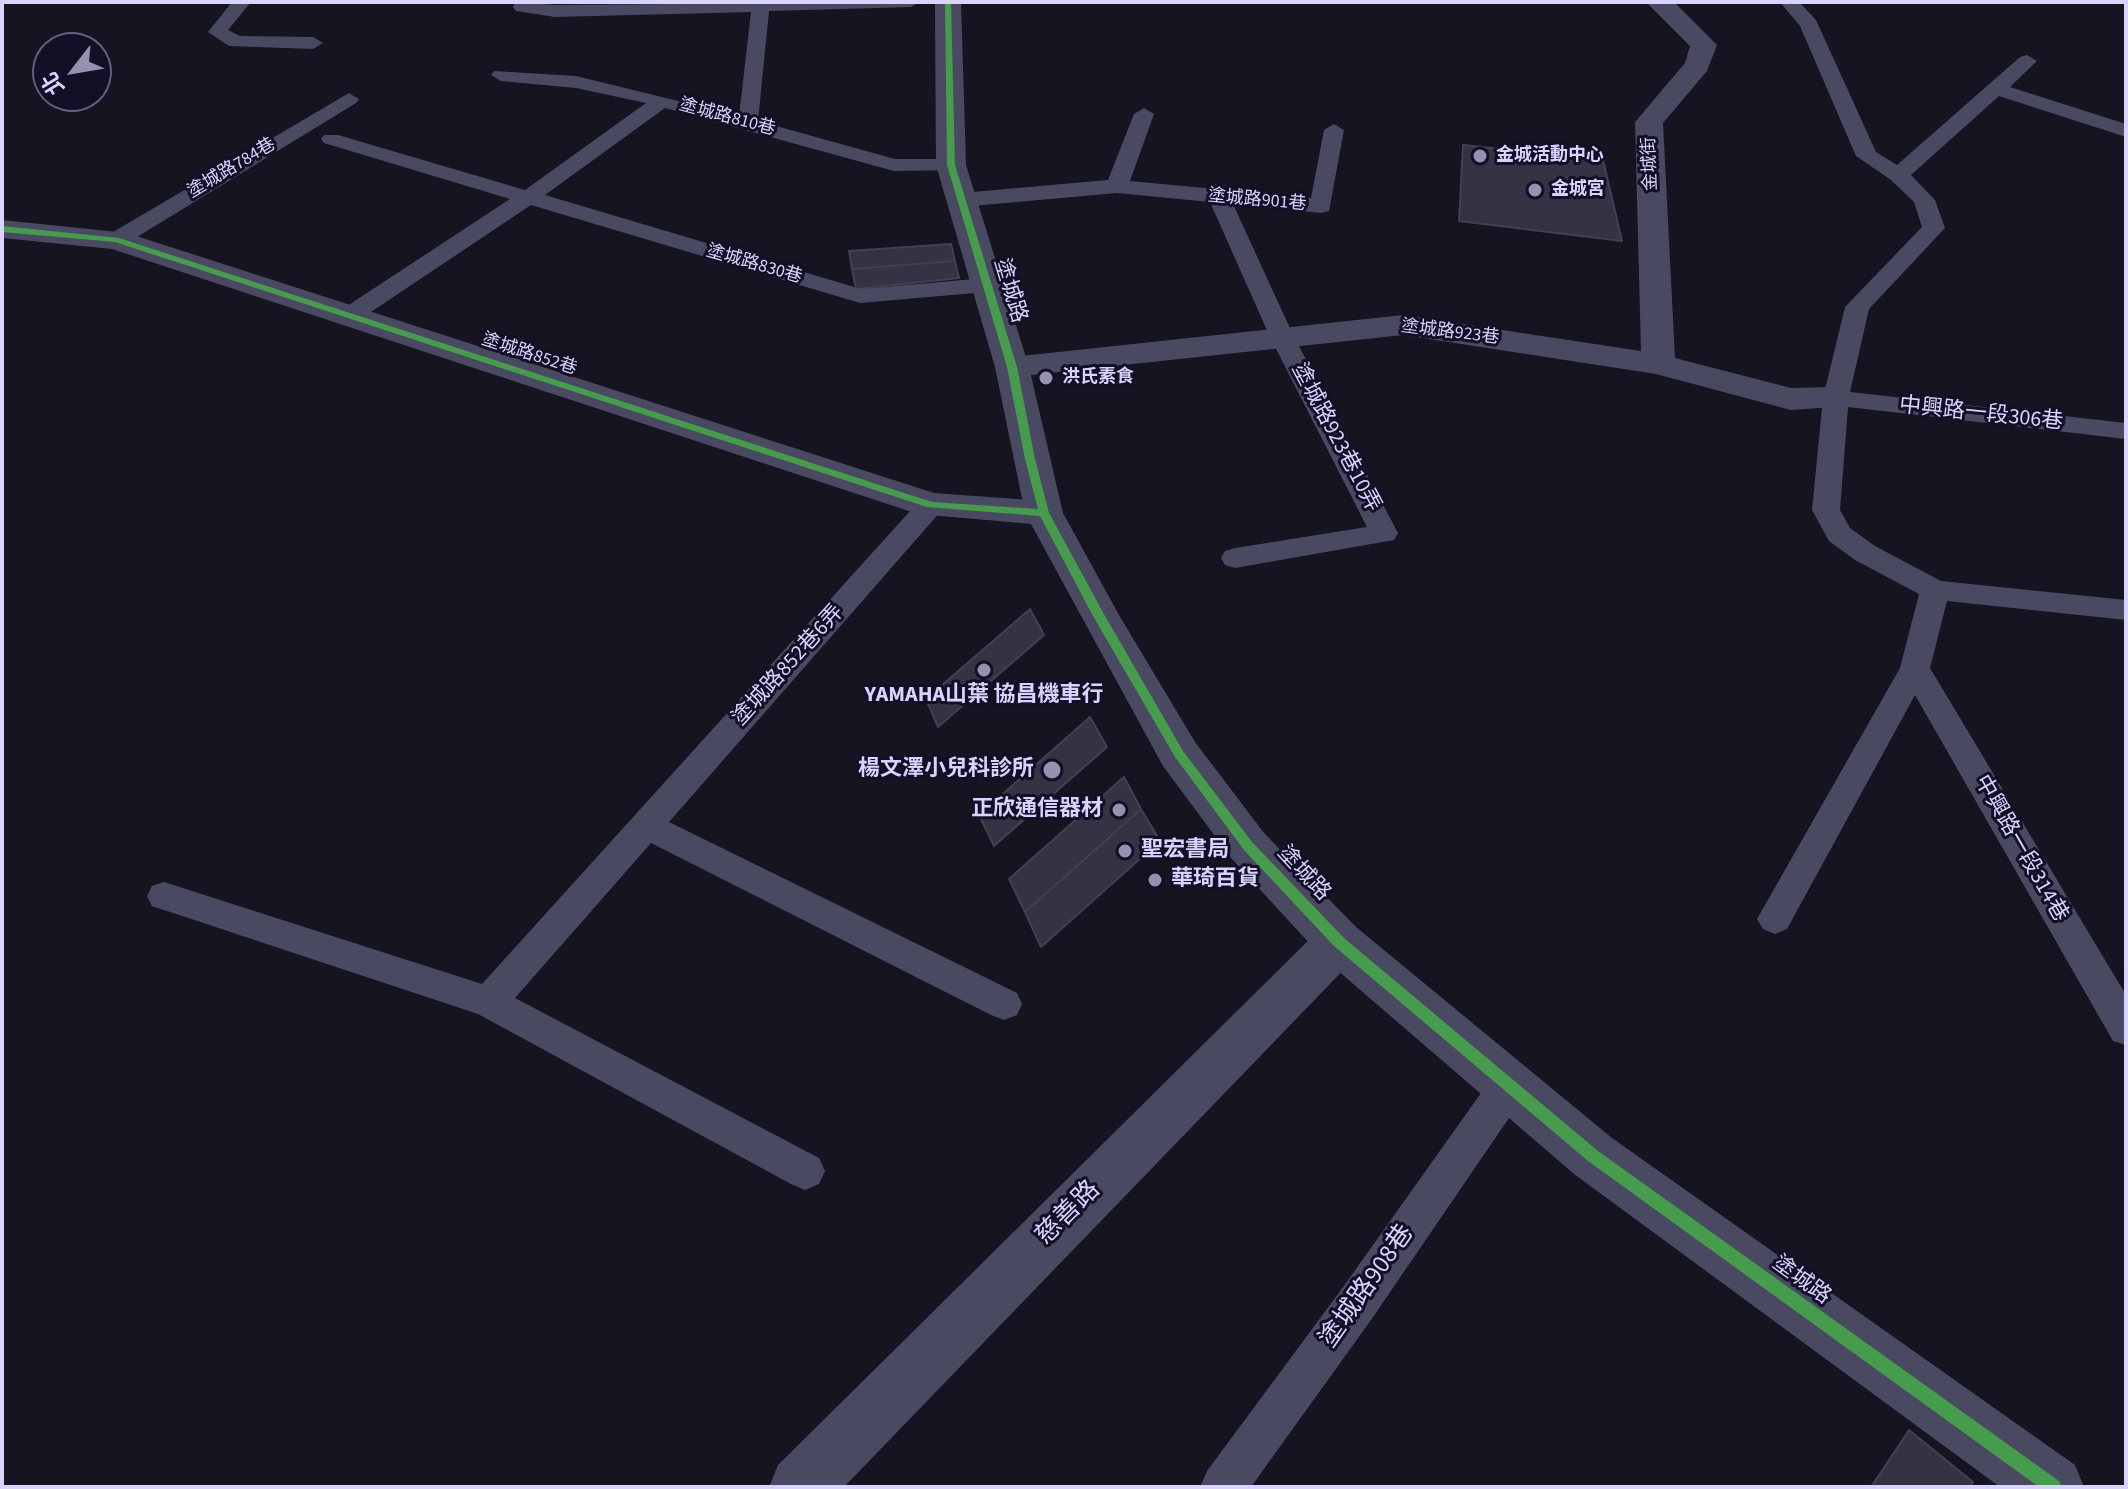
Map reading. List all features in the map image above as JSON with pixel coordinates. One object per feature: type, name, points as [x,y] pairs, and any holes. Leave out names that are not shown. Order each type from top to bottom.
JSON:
[{"type":"street","name":"塗城路","points":[[948,2],[956,182],[1012,367],[1044,513],[1179,754],[1248,846],[1339,942],[1593,1156],[2042,1483]]},
{"type":"street","name":"金城街","points":[[1658,364],[1649,122],[1698,65],[1704,45],[1659,2]]},
{"type":"street","name":"塗城路852巷","points":[[2,229],[116,240],[931,505],[1044,513]]},
{"type":"street","name":"塗城路923巷","points":[[1012,367],[1403,325],[1658,364],[1791,399],[1836,398]]},
{"type":"street","name":"慈善路","points":[[800,1487],[1339,942]]},
{"type":"lane","points":[[242,2],[217,32],[236,42],[313,43]]},
{"type":"lane","points":[[523,5],[555,11],[662,5],[911,2]]},
{"type":"lane","points":[[1789,2],[1809,24],[1867,156],[1899,175],[1924,200],[1934,228],[1857,307],[1836,398],[1826,510],[1839,534],[1865,553],[1935,590],[2126,610]]},
{"type":"lane","points":[[748,123],[760,4]]},
{"type":"lane","points":[[1899,175],[2027,61]]},
{"type":"lane","name":"塗城路810巷","points":[[501,75],[576,82],[662,101],[956,182]]},
{"type":"lane","points":[[1996,89],[2126,131]]},
{"type":"lane","name":"塗城路784巷","points":[[116,240],[349,99]]},
{"type":"lane","points":[[350,315],[527,198],[662,101]]},
{"type":"lane","points":[[1117,186],[1144,114]]},
{"type":"lane","name":"塗城路901巷","points":[[956,182],[1117,186],[1220,199],[1321,206],[1334,130]]},
{"type":"lane","name":"塗城路830巷","points":[[331,139],[860,296],[986,285]]},
{"type":"lane","points":[[1220,199],[1282,337]]},
{"type":"lane","name":"塗城路923巷10弄","points":[[1235,558],[1384,533],[1282,337]]},
{"type":"lane","name":"中興路一段306巷","points":[[1836,398],[2126,431]]},
{"type":"lane","name":"塗城路852巷6弄","points":[[489,1002],[931,505]]},
{"type":"lane","points":[[1775,919],[1915,668],[1935,590]]},
{"type":"lane","name":"中興路一段314巷","points":[[1915,668],[2126,1029]]},
{"type":"lane","points":[[647,826],[1004,1004]]},
{"type":"lane","points":[[164,896],[489,1002],[805,1171]]},
{"type":"lane","name":"塗城路908巷","points":[[1223,1487],[1356,1305],[1510,1084]]},
{"type":"building","name":"金城宮","points":[[1463,145],[1603,160],[1622,241],[1459,221]]},
{"type":"building","points":[[951,244],[955,261],[852,269],[849,251]]},
{"type":"building","points":[[955,261],[959,278],[856,289],[852,269]]},
{"type":"building","points":[[1030,609],[1044,635],[938,727],[926,699]]},
{"type":"building","points":[[1090,717],[1107,747],[994,846],[979,815]]},
{"type":"building","points":[[1124,777],[1141,809],[1025,912],[1009,879]]},
{"type":"building","points":[[1141,809],[1160,841],[1041,947],[1025,912]]},
{"type":"building","points":[[1909,1430],[1973,1482],[1970,1487],[1871,1487]]},
{"type":"cycle path","points":[[948,2],[951,165],[1012,367],[1044,513],[1179,754],[1248,846],[1339,942],[1593,1156],[2053,1487]]},
{"type":"cycle path","points":[[2,229],[116,240],[931,505],[1044,513]]},
{"type":"place","name":"金城活動中心","points":[[1480,156]]},
{"type":"place","name":"金城宮","points":[[1535,190]]},
{"type":"place","name":"洪氏素食","points":[[1046,378]]},
{"type":"place","name":"YAMAHA山葉 協昌機車行","points":[[984,670]]},
{"type":"place","name":"楊文澤小兒科診所","points":[[1052,770]]},
{"type":"place","name":"正欣通信器材","points":[[1119,810]]},
{"type":"place","name":"聖宏書局","points":[[1125,851]]},
{"type":"place","name":"華琦百貨","points":[[1155,880]]}]
